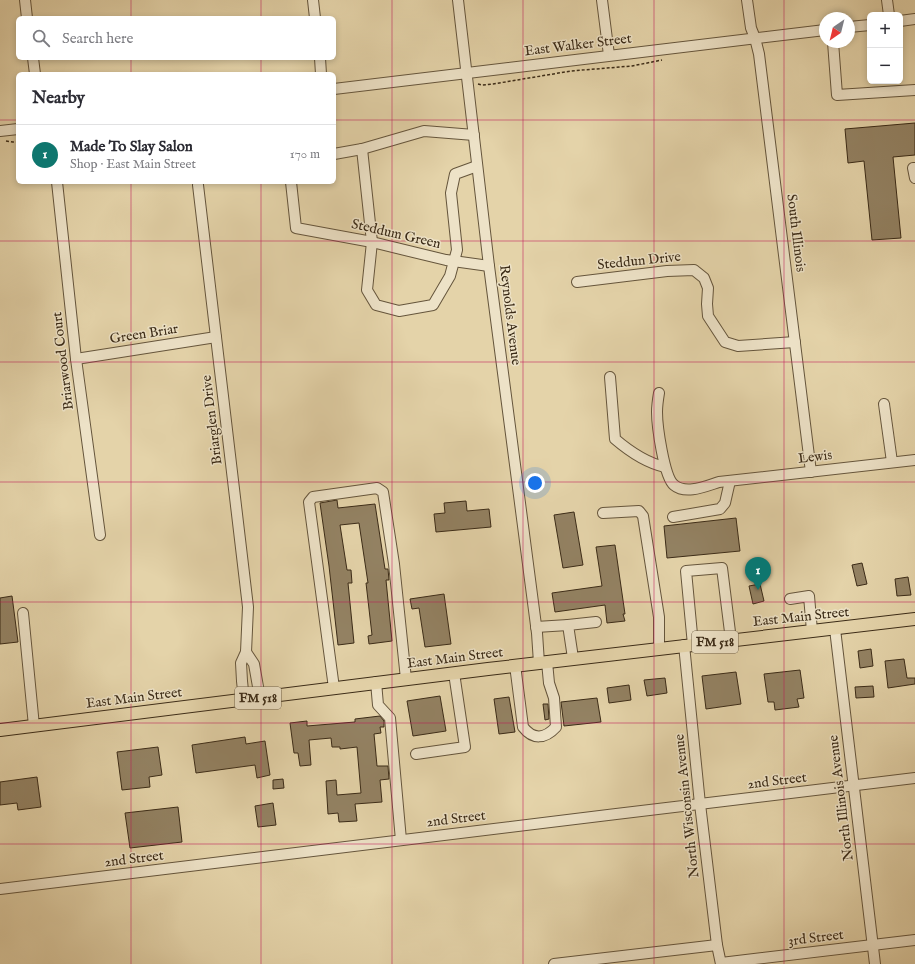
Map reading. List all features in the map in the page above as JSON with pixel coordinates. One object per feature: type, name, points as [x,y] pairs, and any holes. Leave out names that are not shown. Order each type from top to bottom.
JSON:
[{"type":"main road","name":"East Main Street","points":[[0,730],[515,665],[915,619]]},
{"type":"street","points":[[26,0],[27,16]]},
{"type":"street","points":[[313,0],[315,16]]},
{"type":"street","name":"Reynolds Avenue","points":[[458,0],[489,266],[537,630],[543,662],[554,698],[556,727],[544,736],[533,736],[528,734],[523,728],[515,665]]},
{"type":"street","points":[[602,0],[609,55]]},
{"type":"street","name":"South Illinois","points":[[747,0],[751,28],[755,38],[760,62],[812,472]]},
{"type":"street","points":[[887,0],[889,12]]},
{"type":"street","points":[[903,21],[915,20]]},
{"type":"street","points":[[855,26],[867,25]]},
{"type":"street","name":"East Walker Street","points":[[336,89],[819,31]]},
{"type":"street","points":[[833,48],[837,95],[915,90]]},
{"type":"street","points":[[33,60],[35,72]]},
{"type":"street","points":[[320,60],[322,72]]},
{"type":"street","points":[[1,135],[16,130]]},
{"type":"street","points":[[336,154],[362,150],[424,132],[474,135]]},
{"type":"street","points":[[362,150],[372,242],[367,290],[376,305],[399,312],[433,305],[450,276],[457,250],[451,194],[455,174],[477,166]]},
{"type":"street","points":[[915,168],[915,178]]},
{"type":"street","name":"Briarwood Court","points":[[57,184],[76,359],[100,535]]},
{"type":"street","name":"Steddum Green","points":[[291,184],[296,228],[372,242],[454,261],[489,266]]},
{"type":"street","name":"Briarglen Drive","points":[[198,185],[248,607],[246,652],[241,663],[244,700]]},
{"type":"street","name":"Steddun Drive","points":[[577,282],[668,271],[694,270],[704,278],[708,288],[708,316],[725,342],[738,346],[795,342]]},
{"type":"street","name":"Green Briar","points":[[76,359],[216,337]]},
{"type":"street","points":[[610,377],[615,439],[642,458],[665,467]]},
{"type":"street","name":"Lewis","points":[[659,393],[657,412],[665,467],[674,485],[684,490],[695,489],[719,482],[915,460]]},
{"type":"street","points":[[884,404],[892,462]]},
{"type":"street","points":[[672,517],[720,509],[725,503],[730,481]]},
{"type":"street","points":[[334,688],[309,502],[313,497],[377,488],[383,492],[394,564],[406,679]]},
{"type":"street","points":[[603,513],[639,511],[643,516],[659,617],[659,648]]},
{"type":"street","name":"North Wisconsin Avenue","points":[[721,963],[717,945],[700,804],[689,645],[686,571],[722,568],[732,640]]},
{"type":"street","points":[[790,599],[809,596],[812,631]]},
{"type":"street","points":[[23,614],[34,726]]},
{"type":"street","points":[[537,630],[596,622]]},
{"type":"street","points":[[568,625],[573,658]]},
{"type":"street","name":"North Illinois Avenue","points":[[835,629],[875,964]]},
{"type":"street","name":"Briarglen Drive","points":[[246,652],[254,664],[260,698]]},
{"type":"street","points":[[416,754],[464,748],[454,673]]},
{"type":"street","points":[[376,682],[378,705],[390,718],[400,840]]},
{"type":"street","name":"2nd Street","points":[[0,890],[915,778]]},
{"type":"street","name":"3rd Street","points":[[721,963],[915,940]]},
{"type":"street","points":[[554,964],[717,945]]},
{"type":"path","points":[[468,85],[476,83],[482,85],[493,84],[571,71],[632,66],[662,60]]},
{"type":"path","points":[[1,135],[13,142],[16,142]]},
{"type":"building","points":[[915,123],[915,155],[893,157],[901,238],[872,240],[864,161],[848,163],[845,129]]},
{"type":"building","points":[[337,500],[338,508],[375,504],[385,569],[388,569],[389,580],[386,580],[392,641],[369,644],[368,636],[372,635],[366,583],[368,583],[359,523],[340,525],[347,570],[351,570],[352,583],[348,583],[354,643],[338,645],[320,503]]},
{"type":"building","points":[[466,501],[467,511],[489,509],[491,527],[436,532],[434,514],[445,513],[444,503]]},
{"type":"building","points":[[574,512],[583,565],[563,568],[554,515]]},
{"type":"building","points":[[736,518],[740,551],[667,558],[664,526]]},
{"type":"building","points":[[615,545],[625,621],[607,623],[605,605],[555,612],[552,593],[602,586],[596,547]]},
{"type":"building","points":[[862,563],[867,584],[857,586],[852,565]]},
{"type":"building","points":[[908,577],[911,595],[897,596],[895,579]]},
{"type":"building","points":[[760,584],[764,601],[753,604],[749,586]]},
{"type":"building","points":[[444,594],[451,644],[425,647],[419,608],[412,609],[410,599]]},
{"type":"building","points":[[12,596],[18,642],[0,644],[0,598]]},
{"type":"building","points":[[871,649],[873,666],[860,668],[858,651]]},
{"type":"building","points":[[904,659],[907,678],[915,678],[915,684],[888,688],[885,661]]},
{"type":"building","points":[[800,670],[804,698],[797,699],[799,707],[775,710],[774,702],[768,702],[764,674]]},
{"type":"building","points":[[736,672],[741,704],[706,709],[702,676]]},
{"type":"building","points":[[665,678],[667,693],[647,696],[644,680]]},
{"type":"building","points":[[629,685],[631,700],[609,703],[607,688]]},
{"type":"building","points":[[873,686],[874,697],[856,698],[855,687]]},
{"type":"building","points":[[440,696],[446,731],[413,736],[407,701]]},
{"type":"building","points":[[509,697],[515,732],[499,734],[494,699]]},
{"type":"building","points":[[597,698],[601,722],[564,726],[561,702]]},
{"type":"building","points":[[543,704],[548,704],[549,719],[545,720]]},
{"type":"building","points":[[380,716],[384,721],[384,727],[380,727],[381,733],[374,734],[377,766],[388,766],[389,779],[380,780],[382,802],[355,804],[357,821],[339,822],[338,813],[328,814],[326,781],[336,780],[337,795],[361,793],[357,747],[340,749],[340,747],[332,747],[331,738],[309,740],[311,765],[300,766],[298,753],[294,753],[290,723],[307,721],[307,726],[355,722],[355,719]]},
{"type":"building","points":[[245,737],[246,744],[265,741],[270,775],[257,778],[255,765],[196,773],[192,745]]},
{"type":"building","points":[[158,747],[162,775],[149,777],[150,787],[122,790],[117,752]]},
{"type":"building","points":[[37,777],[41,807],[18,810],[17,803],[0,805],[0,782]]},
{"type":"building","points":[[283,779],[284,788],[273,789],[273,780]]},
{"type":"building","points":[[273,803],[276,825],[258,827],[255,806]]},
{"type":"building","points":[[178,807],[182,842],[130,848],[125,813]]},
{"type":"place","name":"Made To Slay Salon","points":[[758,590]]}]
